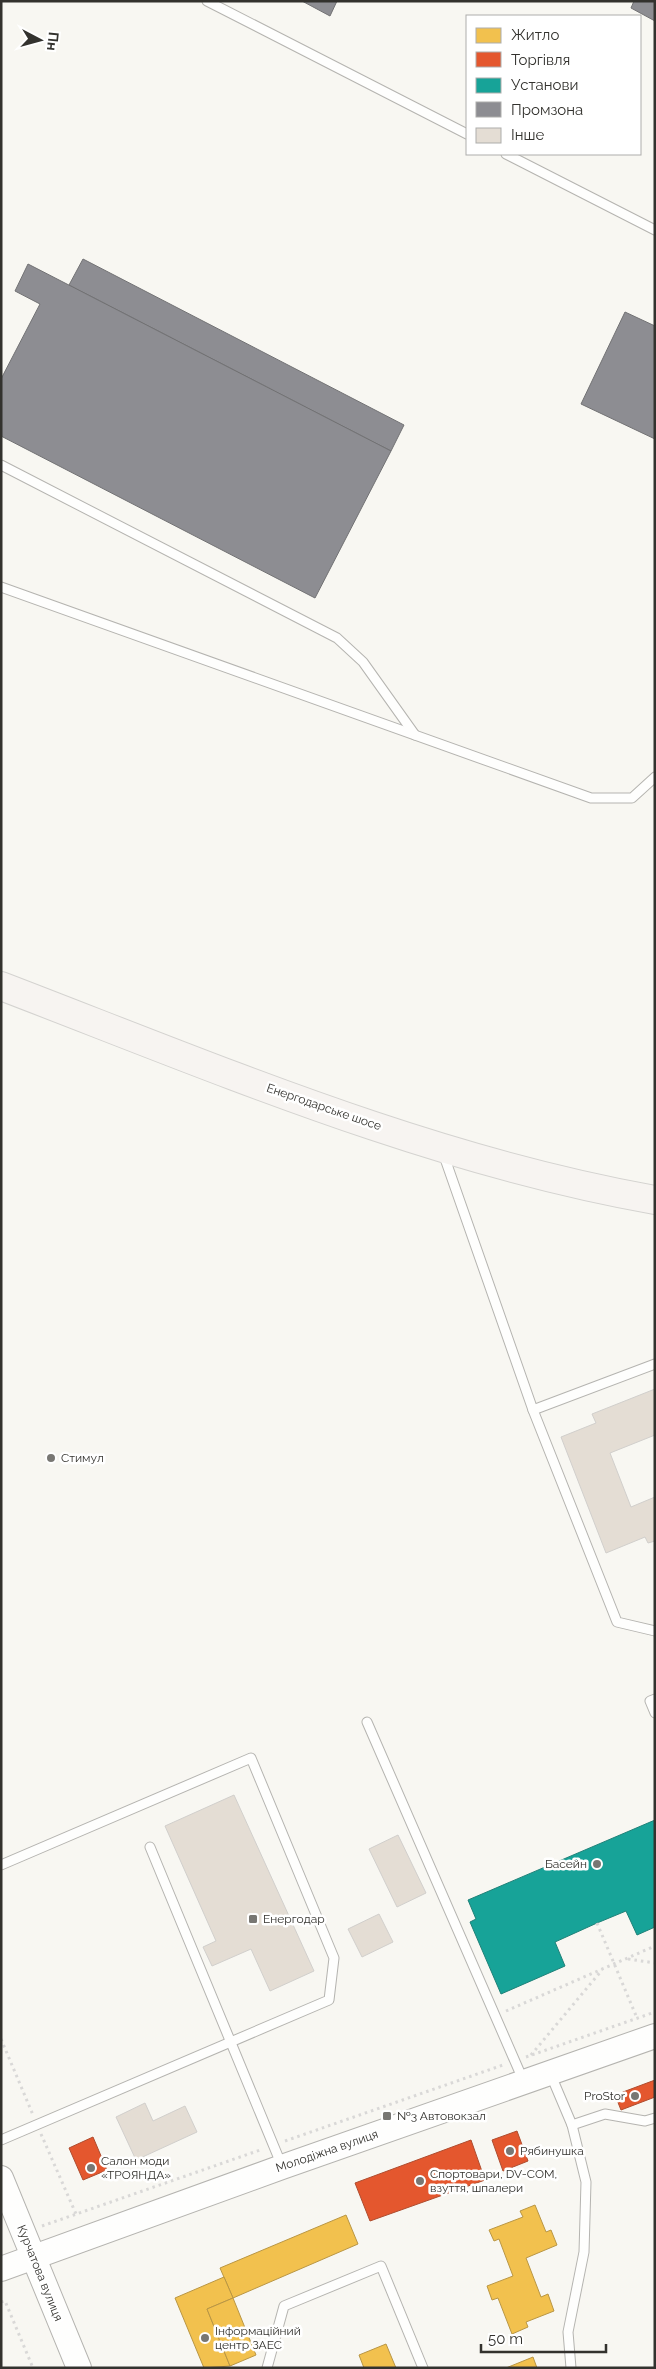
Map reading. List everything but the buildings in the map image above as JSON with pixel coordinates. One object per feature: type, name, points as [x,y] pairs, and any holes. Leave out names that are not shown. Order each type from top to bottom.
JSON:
[{"type":"main road","name":"Енергодарське шосе","points":[[1,986],[248,1080],[442,1148],[515,1169],[655,1200]]},
{"type":"street","name":"Молодіжна вулиця","points":[[1,2269],[278,2156],[524,2082],[655,2036]]},
{"type":"street","name":"Курчатова вулиця","points":[[1,2178],[79,2368]]},
{"type":"lane","points":[[207,1],[466,133]]},
{"type":"lane","points":[[508,155],[655,230]]},
{"type":"lane","points":[[1,465],[337,638],[363,662],[415,735]]},
{"type":"lane","points":[[1,587],[591,798],[632,798],[655,776]]},
{"type":"lane","points":[[442,1148],[533,1410],[617,1622],[655,1631]]},
{"type":"lane","points":[[533,1410],[655,1364]]},
{"type":"lane","points":[[655,1699],[650,1701],[655,1714]]},
{"type":"lane","points":[[367,1722],[524,2082]]},
{"type":"lane","points":[[1,1865],[250,1758],[334,1958],[330,2000],[1,2140]]},
{"type":"lane","points":[[150,1847],[278,2156]]},
{"type":"lane","points":[[550,2073],[572,2125],[586,2182],[584,2252],[568,2332],[571,2368]]},
{"type":"lane","points":[[572,2125],[605,2114],[645,2121],[655,2118]]},
{"type":"lane","points":[[267,2368],[284,2306],[380,2266],[423,2368]]},
{"type":"path","points":[[597,1923],[637,2018]]},
{"type":"path","points":[[495,2016],[655,1946]]},
{"type":"path","points":[[627,1958],[655,1963]]},
{"type":"path","points":[[530,2055],[603,1969]]},
{"type":"path","points":[[24,2233],[278,2156],[514,2061],[655,2012]]},
{"type":"path","points":[[1,2302],[5,2301],[33,2368]]},
{"type":"place","name":"Стимул","points":[[51,1458]]},
{"type":"place","name":"Басейн","points":[[597,1864]]},
{"type":"place","name":"Енергодар","points":[[253,1919]]},
{"type":"place","name":"ProStor","points":[[635,2096]]},
{"type":"place","name":"№3 Автовокзал","points":[[387,2116]]},
{"type":"place","name":"Рябинушка","points":[[510,2151]]},
{"type":"place","name":"Салон моди «ТРОЯНДА»","points":[[91,2168]]},
{"type":"place","name":"Спортовари, DV-COM, взуття, шпалери","points":[[420,2181]]},
{"type":"place","name":"Інформаційний центр ЗАЕС","points":[[205,2338]]}]
